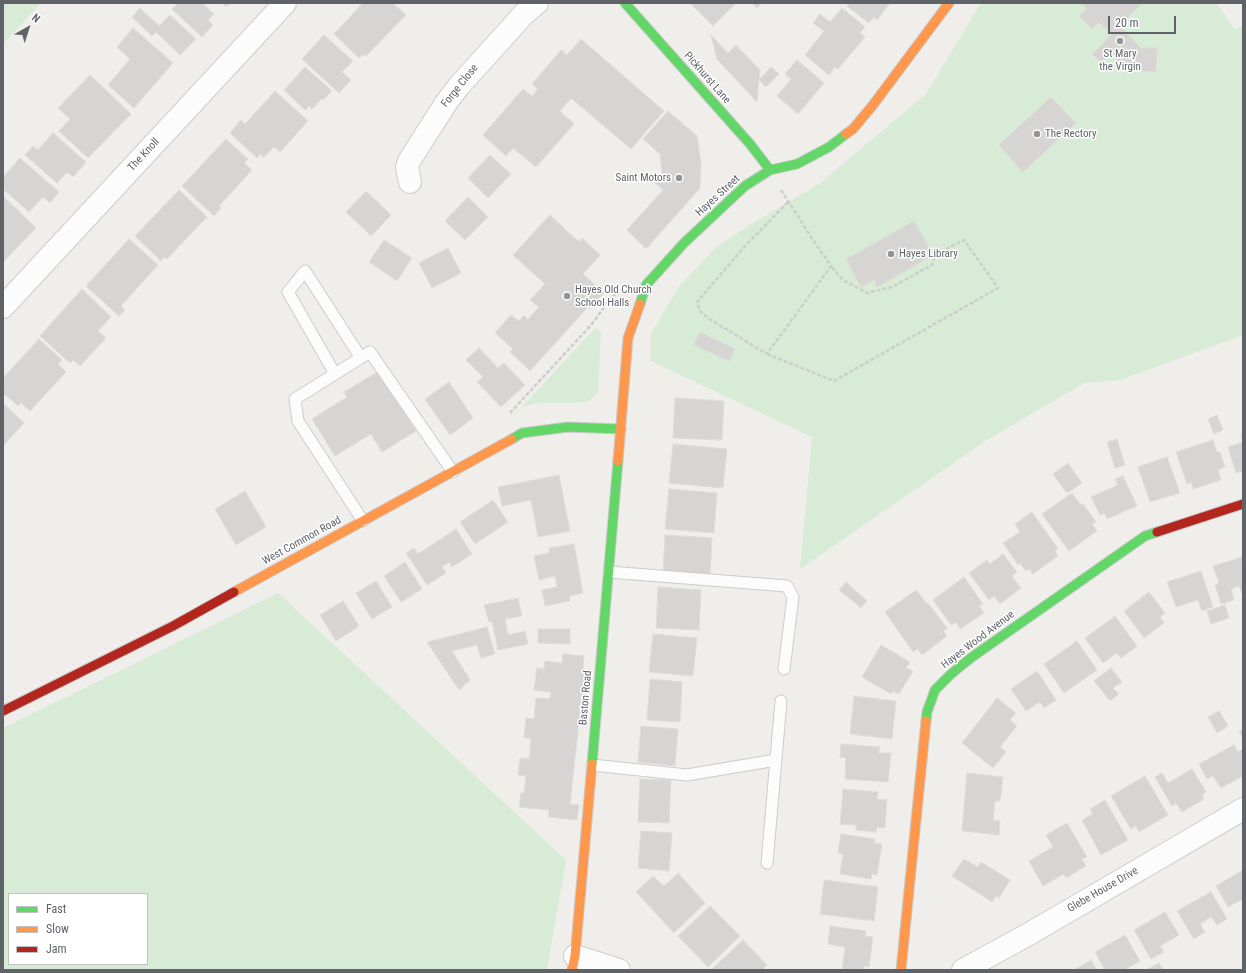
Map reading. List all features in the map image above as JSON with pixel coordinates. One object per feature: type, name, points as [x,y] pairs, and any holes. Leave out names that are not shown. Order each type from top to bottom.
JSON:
[{"type":"main road","name":"Pickhurst Lane","points":[[625,3],[750,144],[770,170]]},
{"type":"main road","name":"Hayes Street","points":[[621,429],[628,338],[646,285],[684,243],[745,186],[770,170],[797,164],[829,147],[853,129],[873,105],[949,3]]},
{"type":"main road","name":"West Common Road","points":[[5,707],[173,626],[522,433],[568,427],[621,429]]},
{"type":"main road","name":"Baston Road","points":[[574,963],[621,429]]},
{"type":"main road","name":"Hayes Wood Avenue","points":[[901,970],[923,742],[927,712],[935,690],[951,674],[972,657],[1145,536],[1243,504]]},
{"type":"street","name":"The Knoll","points":[[3,307],[285,3]]},
{"type":"street","name":"Forge Close","points":[[410,182],[407,167],[408,161],[446,103],[458,87],[524,14],[537,3]]},
{"type":"street","name":"Glebe House Drive","points":[[963,970],[1029,934],[1243,810]]},
{"type":"street","points":[[574,963],[619,970]]},
{"type":"lane","points":[[335,374],[288,292],[305,271],[361,358]]},
{"type":"lane","points":[[363,521],[298,421],[295,399],[370,352],[453,472]]},
{"type":"lane","points":[[609,572],[787,586],[793,597],[784,669]]},
{"type":"lane","points":[[767,863],[781,701]]},
{"type":"lane","points":[[592,765],[687,775],[776,760]]},
{"type":"path","points":[[770,170],[788,202],[831,266],[843,280],[867,293],[892,287],[932,266],[936,254],[964,240],[998,288],[834,381],[767,354],[708,318],[700,311],[697,302],[745,246],[788,202]]},
{"type":"path","points":[[767,354],[831,266]]},
{"type":"path","points":[[509,414],[592,324],[613,295],[642,295]]},
{"type":"green space","points":[[3,3],[41,3],[3,44]]},
{"type":"green space","points":[[981,3],[1216,3],[1235,29],[1243,26],[1243,335],[1120,380],[1084,383],[987,440],[800,569],[812,437],[651,361],[651,334],[678,288],[716,247],[819,184],[926,94]]},
{"type":"green space","points":[[595,328],[601,331],[598,393],[589,401],[575,403],[538,403],[522,407]]},
{"type":"green space","points":[[278,593],[566,860],[547,970],[3,970],[3,728]]},
{"type":"building","points":[[178,3],[202,3],[214,14],[208,20],[213,25],[202,37],[172,9]]},
{"type":"building","points":[[222,3],[231,3],[226,7]]},
{"type":"building","points":[[363,3],[393,3],[406,15],[366,56],[364,54],[359,58],[334,34]]},
{"type":"building","points":[[690,3],[736,3],[713,26]]},
{"type":"building","points":[[752,3],[762,3],[757,8]]},
{"type":"building","points":[[849,3],[890,3],[877,20],[874,17],[869,23],[847,6]]},
{"type":"building","name":"St Mary the Virgin","points":[[1081,3],[1142,3],[1120,26],[1141,48],[1157,48],[1156,72],[1117,70],[1117,60],[1110,53],[1101,63],[1092,54],[1112,34],[1099,22],[1092,29],[1079,16],[1087,9]]},
{"type":"building","points":[[140,8],[159,26],[170,15],[196,39],[180,55],[156,32],[152,36],[132,17]]},
{"type":"building","points":[[842,8],[865,27],[860,33],[865,37],[838,69],[835,67],[829,75],[805,55],[824,31],[813,23],[820,14],[830,22]]},
{"type":"building","points":[[133,28],[173,63],[134,108],[108,85],[130,59],[117,47]]},
{"type":"building","points":[[324,35],[353,61],[342,72],[351,80],[339,93],[302,59]]},
{"type":"building","points":[[711,35],[728,53],[736,45],[760,70],[757,102],[717,59]]},
{"type":"building","points":[[581,39],[664,111],[631,149],[571,98],[560,111],[574,124],[536,167],[513,148],[506,156],[483,135],[523,89],[532,96],[538,89],[532,84],[561,50],[567,55]]},
{"type":"building","points":[[797,60],[824,83],[798,114],[777,96],[791,79],[785,74]]},
{"type":"building","points":[[305,67],[332,91],[323,100],[321,99],[312,109],[309,106],[305,110],[284,90]]},
{"type":"building","points":[[771,67],[779,74],[766,87],[759,80]]},
{"type":"building","points":[[90,75],[131,114],[88,158],[59,131],[70,119],[58,108]]},
{"type":"building","points":[[275,91],[308,121],[280,152],[274,147],[264,157],[260,154],[257,158],[230,133],[241,120],[245,124]]},
{"type":"building","name":"The Rectory","points":[[1051,97],[1076,123],[1023,172],[999,145]]},
{"type":"building","name":"Saint Motors","points":[[668,111],[697,136],[701,163],[700,188],[646,249],[627,230],[663,190],[654,182],[662,174],[660,154],[643,139]]},
{"type":"building","points":[[53,133],[86,162],[73,177],[67,172],[57,183],[25,155],[33,146],[38,150]]},
{"type":"building","points":[[226,139],[248,159],[244,163],[252,170],[219,206],[221,208],[214,216],[182,186]]},
{"type":"building","points":[[490,155],[511,174],[488,198],[468,178]]},
{"type":"building","points":[[20,158],[59,192],[50,203],[43,197],[29,212],[3,189],[3,177]]},
{"type":"building","points":[[179,190],[207,217],[167,259],[164,257],[161,261],[135,236]]},
{"type":"building","points":[[366,191],[391,215],[371,236],[346,212]]},
{"type":"building","points":[[3,196],[36,228],[4,261],[3,260]]},
{"type":"building","points":[[468,197],[488,217],[465,240],[445,221]]},
{"type":"building","name":"Hayes Old Church School Halls","points":[[550,215],[579,242],[582,238],[600,255],[583,274],[604,293],[589,309],[587,308],[530,371],[510,352],[513,349],[495,333],[511,315],[519,321],[524,315],[528,319],[539,307],[530,300],[545,284],[513,255]]},
{"type":"building","name":"Hayes Library","points":[[914,221],[929,248],[924,251],[928,258],[877,287],[874,280],[861,287],[846,259]]},
{"type":"building","points":[[129,239],[158,265],[121,306],[125,310],[119,316],[86,286]]},
{"type":"building","points":[[384,240],[412,258],[397,281],[369,262]]},
{"type":"building","points":[[448,248],[461,273],[432,288],[419,263]]},
{"type":"building","points":[[82,289],[111,317],[98,331],[106,338],[80,366],[73,360],[70,363],[40,336]]},
{"type":"building","points":[[700,332],[735,349],[729,361],[694,345]]},
{"type":"building","points":[[39,339],[62,360],[58,364],[66,372],[30,411],[21,403],[18,406],[3,393],[3,378]]},
{"type":"building","points":[[479,348],[498,368],[504,363],[525,385],[501,407],[477,382],[483,377],[466,360]]},
{"type":"building","points":[[379,371],[416,431],[382,452],[371,434],[335,456],[312,419],[347,397],[344,392]]},
{"type":"building","points":[[449,382],[473,418],[450,435],[425,399]]},
{"type":"building","points":[[675,398],[724,401],[722,440],[673,438]]},
{"type":"building","points":[[3,403],[24,423],[3,446]]},
{"type":"building","points":[[1217,415],[1223,430],[1214,434],[1208,419]]},
{"type":"building","points":[[1117,439],[1125,465],[1115,468],[1107,442]]},
{"type":"building","points":[[1213,440],[1217,452],[1220,452],[1225,467],[1218,470],[1221,480],[1193,489],[1191,482],[1187,484],[1176,452]]},
{"type":"building","points":[[1243,442],[1243,471],[1236,473],[1228,447]]},
{"type":"building","points":[[673,444],[727,449],[723,488],[669,483]]},
{"type":"building","points":[[1167,457],[1180,493],[1150,502],[1138,467]]},
{"type":"building","points":[[1068,463],[1082,483],[1067,493],[1053,474]]},
{"type":"building","points":[[559,475],[570,531],[538,537],[531,500],[502,506],[498,487]]},
{"type":"building","points":[[1123,476],[1137,506],[1107,519],[1105,513],[1100,515],[1091,497],[1118,485],[1115,479]]},
{"type":"building","points":[[669,489],[717,493],[714,533],[665,529]]},
{"type":"building","points":[[245,491],[266,527],[236,545],[215,509]]},
{"type":"building","points":[[1072,493],[1081,505],[1083,504],[1096,522],[1092,524],[1097,531],[1069,551],[1042,514]]},
{"type":"building","points":[[493,500],[508,522],[475,544],[460,522]]},
{"type":"building","points":[[1032,512],[1058,549],[1055,551],[1058,556],[1033,574],[1029,569],[1026,571],[1020,563],[1018,565],[1003,543],[1020,532],[1015,524]]},
{"type":"building","points":[[456,529],[472,554],[452,567],[449,562],[442,567],[446,573],[427,585],[406,553],[414,548],[418,554]]},
{"type":"building","points":[[665,535],[712,538],[710,576],[663,572]]},
{"type":"building","points":[[574,544],[583,593],[569,596],[570,601],[545,606],[542,590],[557,587],[555,576],[539,580],[534,556],[549,553],[549,548]]},
{"type":"building","points":[[1003,554],[1017,572],[1012,576],[1021,588],[1000,604],[994,596],[989,600],[969,573],[987,560],[990,564]]},
{"type":"building","points":[[1242,557],[1243,596],[1239,586],[1231,589],[1234,600],[1221,604],[1215,585],[1219,583],[1213,566]]},
{"type":"building","points":[[405,562],[422,589],[401,602],[384,576]]},
{"type":"building","points":[[1201,571],[1213,607],[1202,611],[1198,600],[1176,607],[1167,582]]},
{"type":"building","points":[[964,577],[983,604],[979,606],[984,613],[960,629],[956,622],[951,625],[933,600]]},
{"type":"building","points":[[376,581],[392,607],[372,619],[356,593]]},
{"type":"building","points":[[846,582],[867,601],[861,608],[839,590]]},
{"type":"building","points":[[658,587],[701,590],[699,630],[656,628]]},
{"type":"building","points":[[916,590],[947,628],[943,631],[947,636],[922,655],[918,649],[913,652],[885,612]]},
{"type":"building","points":[[1149,592],[1165,613],[1160,617],[1164,623],[1144,638],[1124,611]]},
{"type":"building","points":[[518,598],[522,616],[505,619],[508,635],[525,631],[528,644],[498,650],[492,622],[489,622],[484,605]]},
{"type":"building","points":[[343,601],[359,626],[336,641],[320,615]]},
{"type":"building","points":[[1225,605],[1229,618],[1211,624],[1207,611]]},
{"type":"building","points":[[1115,616],[1137,646],[1121,658],[1117,653],[1103,663],[1085,638]]},
{"type":"building","points":[[487,627],[495,654],[481,658],[477,645],[452,651],[470,680],[459,690],[427,642]]},
{"type":"building","points":[[538,629],[570,629],[570,644],[538,643]]},
{"type":"building","points":[[653,634],[697,638],[693,676],[649,672]]},
{"type":"building","points":[[1077,641],[1097,670],[1064,693],[1044,664]]},
{"type":"building","points":[[881,645],[910,662],[906,668],[913,671],[899,694],[893,691],[891,694],[862,677]]},
{"type":"building","points":[[563,654],[584,656],[583,669],[590,670],[588,686],[583,685],[570,804],[579,805],[577,820],[548,817],[549,810],[519,807],[521,793],[524,793],[526,776],[518,775],[520,758],[529,759],[531,738],[524,738],[526,718],[534,719],[536,698],[550,699],[551,692],[534,690],[537,668],[544,669],[545,661],[562,663]]},
{"type":"building","points":[[1111,668],[1122,682],[1113,688],[1119,694],[1110,701],[1094,681]]},
{"type":"building","points":[[1037,671],[1056,700],[1044,708],[1040,702],[1026,711],[1011,689]]},
{"type":"building","points":[[650,679],[682,682],[680,722],[647,720]]},
{"type":"building","points":[[854,696],[896,701],[892,739],[850,734]]},
{"type":"building","points":[[997,698],[1016,713],[1010,720],[1017,726],[1000,747],[1006,752],[993,768],[962,743]]},
{"type":"building","points":[[1219,711],[1228,726],[1217,733],[1208,717]]},
{"type":"building","points":[[641,726],[678,729],[675,766],[638,762]]},
{"type":"building","points":[[1243,729],[1243,738],[1239,732]]},
{"type":"building","points":[[841,744],[880,747],[879,753],[891,753],[888,782],[845,779],[846,758],[840,757]]},
{"type":"building","points":[[1234,745],[1238,752],[1243,749],[1243,776],[1221,788],[1213,776],[1207,779],[1199,764]]},
{"type":"building","points":[[1192,769],[1206,792],[1202,795],[1204,799],[1182,812],[1176,803],[1172,806],[1155,777],[1162,773],[1168,783]]},
{"type":"building","points":[[967,773],[1003,777],[1000,801],[995,801],[993,820],[1000,821],[999,835],[962,831]]},
{"type":"building","points":[[1145,776],[1168,815],[1139,832],[1136,826],[1131,829],[1111,796]]},
{"type":"building","points":[[640,779],[671,780],[669,823],[638,822]]},
{"type":"building","points":[[843,789],[878,792],[877,799],[887,800],[885,828],[877,827],[876,832],[856,830],[856,825],[840,824]]},
{"type":"building","points":[[1105,800],[1128,840],[1101,855],[1082,820],[1093,814],[1090,809]]},
{"type":"building","points":[[1067,823],[1087,857],[1082,859],[1086,866],[1066,878],[1064,874],[1043,886],[1029,861],[1053,847],[1046,835]]},
{"type":"building","points":[[641,831],[672,833],[669,871],[638,868]]},
{"type":"building","points":[[841,834],[875,839],[874,843],[882,844],[877,875],[872,874],[871,879],[840,874],[843,854],[838,853]]},
{"type":"building","points":[[964,859],[978,867],[981,862],[1010,880],[999,898],[996,896],[992,902],[952,876]]},
{"type":"building","points":[[1243,870],[1243,899],[1228,907],[1216,886]]},
{"type":"building","points":[[678,873],[705,903],[674,933],[636,892],[653,876],[664,886]]},
{"type":"building","points":[[824,880],[878,887],[874,921],[820,914]]},
{"type":"building","points":[[1211,892],[1227,919],[1217,925],[1211,917],[1200,924],[1205,932],[1194,939],[1177,911]]},
{"type":"building","points":[[710,906],[740,936],[708,967],[678,936]]},
{"type":"building","points":[[1165,912],[1179,935],[1160,946],[1164,952],[1151,959],[1134,930]]},
{"type":"building","points":[[830,926],[866,931],[865,936],[873,937],[869,967],[864,966],[864,970],[842,970],[845,947],[828,944]]},
{"type":"building","points":[[1125,935],[1140,961],[1124,970],[1105,970],[1095,952]]},
{"type":"building","points":[[743,940],[767,965],[762,970],[711,970]]},
{"type":"building","points":[[1091,960],[1097,970],[1074,970]]},
{"type":"building","points":[[1159,963],[1163,970],[1146,970]]},
{"type":"traffic: fast","points":[[625,3],[750,144],[770,170]]},
{"type":"traffic: fast","points":[[640,304],[646,285],[684,243],[745,186],[770,170],[797,164],[829,147],[846,134]]},
{"type":"traffic: fast","points":[[512,439],[522,433],[568,427],[621,429]]},
{"type":"traffic: fast","points":[[592,764],[618,461]]},
{"type":"traffic: fast","points":[[926,721],[927,712],[935,690],[951,674],[972,657],[1145,536],[1157,532]]},
{"type":"traffic: slow","points":[[846,134],[853,129],[873,105],[949,3]]},
{"type":"traffic: slow","points":[[618,461],[628,338],[640,304]]},
{"type":"traffic: slow","points":[[234,592],[512,439]]},
{"type":"traffic: slow","points":[[901,970],[926,721]]},
{"type":"traffic: slow","points":[[572,970],[575,956],[592,764]]},
{"type":"traffic: jam","points":[[1157,532],[1243,504]]},
{"type":"traffic: jam","points":[[3,711],[173,626],[234,592]]},
{"type":"place","name":"St Mary the Virgin","points":[[1120,41]]},
{"type":"place","name":"The Rectory","points":[[1037,134]]},
{"type":"place","name":"Saint Motors","points":[[679,178]]},
{"type":"place","name":"Hayes Library","points":[[891,254]]},
{"type":"place","name":"Hayes Old Church School Halls","points":[[567,296]]}]
